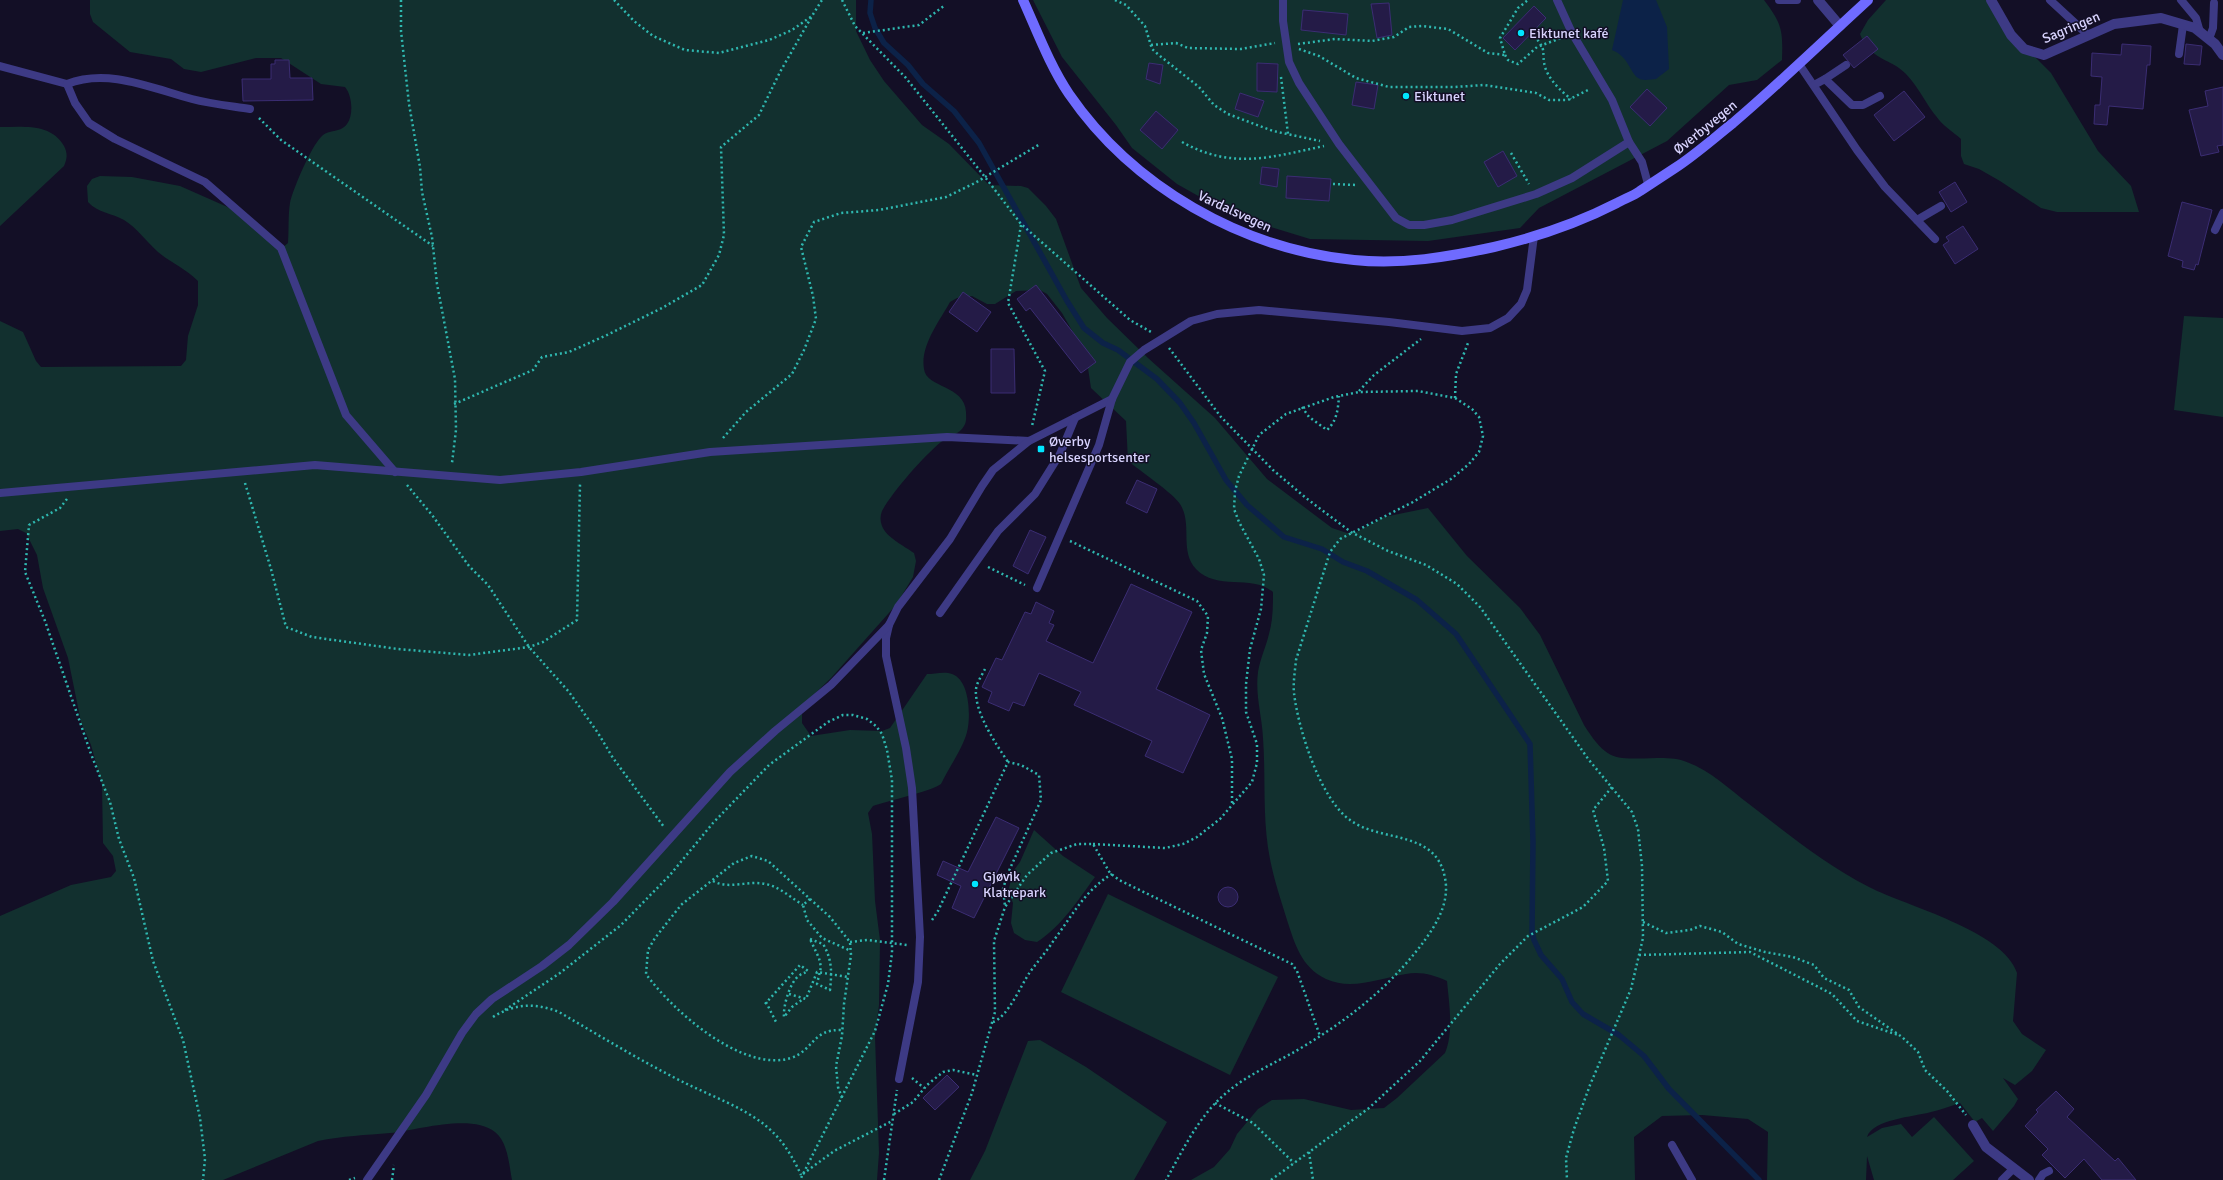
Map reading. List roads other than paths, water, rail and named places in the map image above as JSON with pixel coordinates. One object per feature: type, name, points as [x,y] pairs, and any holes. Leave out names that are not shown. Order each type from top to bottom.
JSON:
[{"type":"main road","name":"Vardalsvegen","points":[[1023,0],[1042,42],[1068,92],[1088,118],[1119,150],[1171,194],[1255,238],[1318,255],[1356,260],[1418,260],[1454,256],[1534,236]]},
{"type":"main road","name":"Øverbyvegen","points":[[1534,236],[1586,219],[1640,191],[1648,184],[1676,168],[1720,134],[1800,64],[1868,0]]},
{"type":"street","points":[[1818,0],[1840,26]]},
{"type":"street","name":"Sagringen","points":[[1991,0],[2011,35],[2024,49],[2044,55],[2114,24],[2161,18],[2200,32],[2221,48]]},
{"type":"street","points":[[1973,1125],[1986,1147],[2029,1180]]},
{"type":"lane","points":[[1282,0],[1289,62],[1299,83],[1339,144],[1396,218],[1409,225],[1424,225],[1452,220],[1536,194],[1572,178],[1629,142]]},
{"type":"lane","points":[[1557,0],[1572,34],[1612,100],[1629,142],[1642,162],[1648,184]]},
{"type":"lane","points":[[1780,0],[1797,0]]},
{"type":"lane","points":[[2050,0],[2088,35]]},
{"type":"lane","points":[[2181,0],[2196,18],[2200,32]]},
{"type":"lane","points":[[2209,39],[2213,28],[2214,3]]},
{"type":"lane","points":[[2179,54],[2183,25]]},
{"type":"lane","points":[[1800,64],[1856,150],[1885,187],[1935,239]]},
{"type":"lane","points":[[1814,85],[1846,65]]},
{"type":"lane","points":[[0,66],[67,84],[82,78],[113,77],[194,100],[250,109]]},
{"type":"lane","points":[[1825,79],[1852,104],[1863,105],[1880,96]]},
{"type":"lane","points":[[67,84],[75,103],[89,122],[115,139],[205,182],[281,248],[346,415],[395,472]]},
{"type":"lane","points":[[1917,220],[1941,206]]},
{"type":"lane","points":[[2215,230],[2223,213]]},
{"type":"lane","points":[[1037,588],[1099,444],[1112,398],[1130,362],[1144,350],[1191,321],[1217,314],[1259,310],[1473,331],[1490,328],[1508,318],[1521,304],[1527,290],[1534,236]]},
{"type":"lane","points":[[367,1180],[426,1095],[462,1033],[476,1014],[492,998],[542,966],[569,945],[613,902],[730,772],[775,730],[831,685],[888,625],[898,607],[950,540],[993,470],[1029,441],[1112,398]]},
{"type":"lane","points":[[940,613],[998,531],[1035,494],[1060,454],[1075,418]]},
{"type":"lane","points":[[0,493],[74,488],[241,470],[315,465],[500,480],[581,472],[710,452],[947,437],[1029,441]]},
{"type":"lane","points":[[888,625],[886,656],[906,748],[912,788],[920,937],[918,982],[899,1079]]},
{"type":"lane","points":[[1672,1145],[1692,1180]]},
{"type":"lane","points":[[2002,1180],[2014,1168]]},
{"type":"lane","points":[[2039,1180],[2043,1174],[2049,1171]]},
{"type":"water","points":[[1623,0],[1656,0],[1667,27],[1669,69],[1656,79],[1640,79],[1634,74],[1623,57],[1612,50]]},
{"type":"waterway","points":[[871,0],[870,13],[875,28],[884,43],[908,65],[923,84],[954,111],[979,143],[1067,301],[1084,328],[1103,343],[1118,350],[1157,379],[1180,403],[1194,423],[1226,480],[1247,505],[1284,537],[1322,549],[1343,562],[1367,571],[1417,600],[1456,634],[1530,744],[1533,842],[1532,932],[1541,955],[1562,979],[1572,1002],[1583,1014],[1619,1035],[1644,1056],[1669,1089],[1759,1180]]},
{"type":"place","name":"Eiktunet kafé","points":[[1521,33]]},
{"type":"place","name":"Eiktunet","points":[[1406,96]]},
{"type":"place","name":"Øverby helsesportsenter","points":[[1041,449]]},
{"type":"place","name":"Gjøvik Klatrepark","points":[[975,884]]}]
